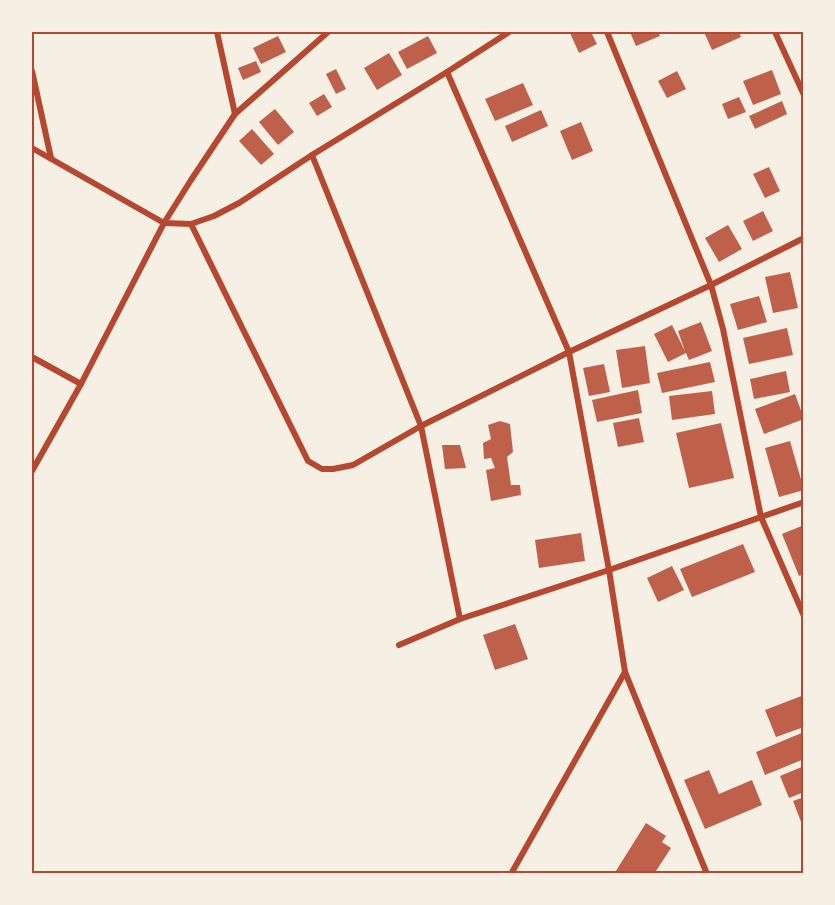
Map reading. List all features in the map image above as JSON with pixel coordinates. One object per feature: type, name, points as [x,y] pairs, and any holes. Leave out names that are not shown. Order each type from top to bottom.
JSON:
[{"type":"street","points":[[217,32],[235,114]]},
{"type":"street","points":[[32,471],[81,384],[164,223],[190,180],[235,114],[328,32]]},
{"type":"street","points":[[32,148],[164,223],[191,225],[239,203],[509,32]]},
{"type":"street","points":[[607,32],[711,285],[726,340],[761,517],[804,616]]},
{"type":"street","points":[[775,32],[804,95]]},
{"type":"street","points":[[32,71],[51,158]]},
{"type":"street","points":[[447,72],[569,352],[609,570],[625,672],[707,873]]},
{"type":"street","points":[[312,155],[421,426],[460,619]]},
{"type":"street","points":[[191,225],[308,461],[322,469],[353,465],[421,426],[804,238]]},
{"type":"street","points":[[32,357],[81,384]]},
{"type":"street","points":[[399,645],[460,619],[804,502]]},
{"type":"street","points":[[511,873],[625,672]]},
{"type":"building","points":[[591,32],[597,44],[579,53],[570,33]]},
{"type":"building","points":[[630,32],[658,32],[660,36],[636,46]]},
{"type":"building","points":[[704,32],[739,32],[741,37],[712,50]]},
{"type":"building","points":[[278,36],[286,52],[261,64],[253,48]]},
{"type":"building","points":[[428,36],[437,53],[407,69],[398,52]]},
{"type":"building","points":[[389,53],[402,75],[377,90],[364,68]]},
{"type":"building","points":[[256,61],[261,72],[243,80],[238,68]]},
{"type":"building","points":[[336,69],[346,89],[336,94],[326,74]]},
{"type":"building","points":[[772,70],[781,94],[753,105],[743,81]]},
{"type":"building","points":[[677,71],[686,89],[667,98],[658,81]]},
{"type":"building","points":[[523,83],[533,105],[495,121],[485,99]]},
{"type":"building","points":[[324,94],[332,107],[317,116],[309,103]]},
{"type":"building","points":[[739,97],[746,112],[728,119],[722,104]]},
{"type":"building","points":[[782,101],[787,114],[755,129],[749,116]]},
{"type":"building","points":[[275,109],[294,132],[278,145],[259,122]]},
{"type":"building","points":[[541,110],[548,126],[512,142],[505,126]]},
{"type":"building","points":[[581,122],[593,151],[572,160],[560,131]]},
{"type":"building","points":[[252,129],[274,154],[261,165],[239,141]]},
{"type":"building","points":[[769,167],[780,191],[765,198],[753,174]]},
{"type":"building","points":[[763,211],[773,231],[753,241],[743,221]]},
{"type":"building","points":[[728,225],[742,249],[719,262],[705,238]]},
{"type":"building","points":[[790,272],[798,308],[773,313],[765,277]]},
{"type":"building","points":[[759,296],[767,322],[738,330],[730,304]]},
{"type":"building","points":[[701,322],[712,351],[689,360],[686,353],[668,362],[654,334],[672,325],[685,351],[678,331]]},
{"type":"building","points":[[787,328],[793,355],[749,364],[743,338]]},
{"type":"building","points":[[645,346],[650,383],[622,388],[616,350]]},
{"type":"building","points":[[710,362],[715,382],[662,393],[657,373]]},
{"type":"building","points":[[604,364],[610,392],[589,396],[583,368]]},
{"type":"building","points":[[786,371],[790,392],[754,399],[750,379]]},
{"type":"building","points":[[638,390],[642,413],[597,422],[592,400]]},
{"type":"building","points":[[712,391],[715,414],[672,420],[669,396]]},
{"type":"building","points":[[795,394],[804,419],[764,434],[755,409]]},
{"type":"building","points":[[639,418],[644,442],[618,447],[613,423]]},
{"type":"building","points":[[500,421],[510,424],[513,452],[507,457],[511,485],[520,485],[521,495],[491,501],[486,470],[495,468],[491,458],[484,459],[483,443],[491,439],[488,425]]},
{"type":"building","points":[[721,423],[734,478],[689,488],[676,433]]},
{"type":"building","points":[[790,441],[804,490],[779,497],[765,448]]},
{"type":"building","points":[[442,445],[460,445],[466,468],[445,469]]},
{"type":"building","points":[[804,525],[804,574],[799,576],[782,534]]},
{"type":"building","points":[[581,533],[585,561],[539,568],[535,540]]},
{"type":"building","points":[[743,544],[755,572],[692,597],[680,569]]},
{"type":"building","points":[[672,566],[684,590],[658,602],[647,578]]},
{"type":"building","points":[[515,624],[528,659],[495,670],[483,635]]},
{"type":"building","points":[[804,695],[804,727],[776,737],[765,710]]},
{"type":"building","points":[[804,732],[804,759],[765,775],[756,752]]},
{"type":"building","points":[[804,766],[804,792],[789,798],[780,776]]},
{"type":"building","points":[[709,770],[719,794],[752,780],[762,805],[705,829],[684,780]]},
{"type":"building","points":[[804,797],[804,827],[803,827],[793,801]]},
{"type":"building","points":[[646,823],[666,836],[662,842],[671,848],[654,874],[614,874]]}]
